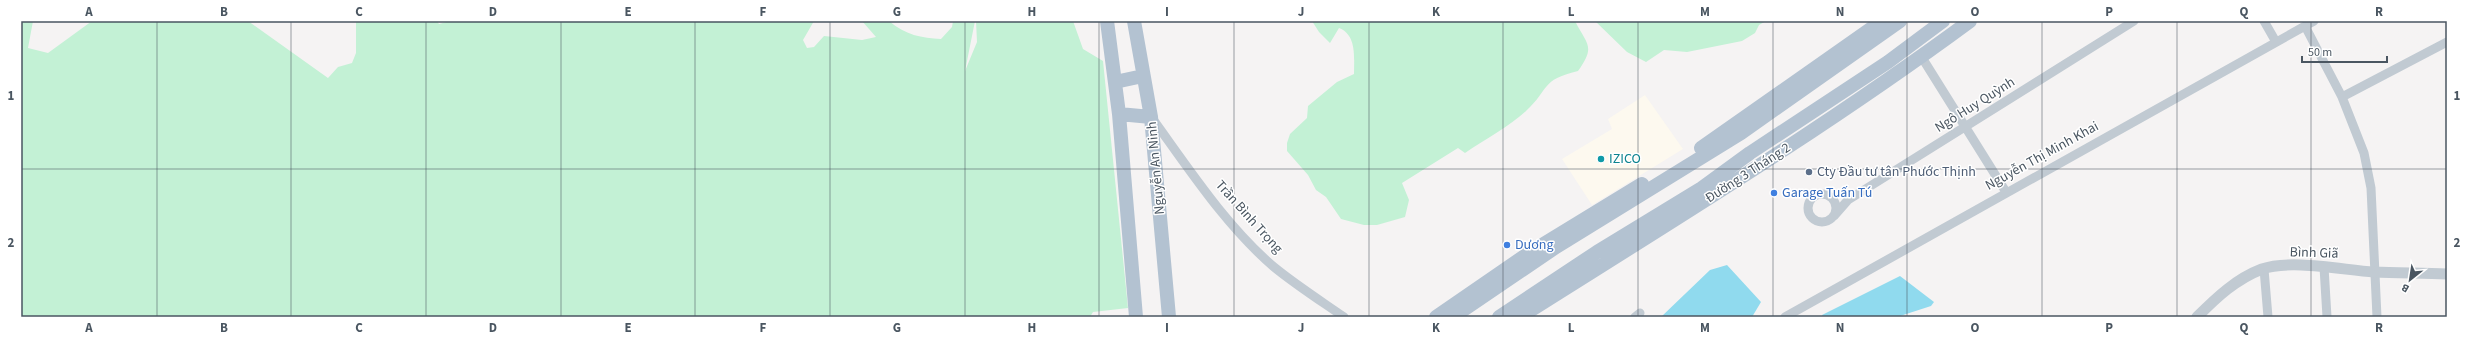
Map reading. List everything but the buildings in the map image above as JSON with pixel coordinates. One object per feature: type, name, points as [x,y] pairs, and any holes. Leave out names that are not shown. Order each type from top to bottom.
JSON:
[{"type":"main road","points":[[1107,21],[1116,82],[1136,317]]},
{"type":"main road","name":"Nguyễn An Ninh","points":[[1134,21],[1151,117],[1169,317]]},
{"type":"main road","points":[[1436,317],[1529,254],[1702,148],[1738,128],[1882,21]]},
{"type":"main road","points":[[1453,317],[1900,21]]},
{"type":"main road","name":"Đường 3 Tháng 2","points":[[1499,317],[1597,252],[1702,188],[1750,153],[1888,62],[1943,21]]},
{"type":"main road","name":"Đường 3 Tháng 2","points":[[1520,317],[1758,167],[1869,94],[1970,21]]},
{"type":"main road","points":[[1116,82],[1143,76]]},
{"type":"main road","points":[[1119,114],[1151,117]]},
{"type":"street","name":"Ngô Huy Quỳnh","points":[[1834,216],[1848,200],[2134,21]]},
{"type":"street","points":[[2264,21],[2276,42]]},
{"type":"street","name":"Nguyễn Thị Minh Khai","points":[[1785,317],[2314,21]]},
{"type":"street","points":[[2305,26],[2342,97],[2364,153],[2371,188],[2377,317]]},
{"type":"street","points":[[2342,97],[2447,42]]},
{"type":"street","points":[[1921,56],[1964,128],[2006,192]]},
{"type":"street","name":"Trần Bình Trọng","points":[[1151,117],[1190,171],[1255,248],[1275,267],[1344,317]]},
{"type":"street","points":[[1750,153],[1758,167]]},
{"type":"street","name":"Bình Giã","points":[[2197,317],[2236,282],[2264,268],[2286,266],[2324,267],[2374,272],[2447,274]]},
{"type":"street","points":[[2324,267],[2327,317]]},
{"type":"street","points":[[2264,268],[2268,317]]},
{"type":"shaded area","points":[[1645,95],[1683,149],[1592,205],[1562,159],[1612,129],[1608,119]]},
{"type":"green space","points":[[21,21],[33,21],[28,48],[48,53],[92,21],[248,21],[328,78],[338,67],[352,63],[356,53],[356,21],[437,21],[439,24],[450,21],[814,21],[803,40],[807,48],[814,47],[824,36],[862,40],[876,37],[862,21],[889,21],[907,33],[927,38],[941,39],[952,27],[953,21],[975,21],[965,71],[977,42],[976,21],[1073,21],[1083,49],[1103,61],[1128,308],[1093,312],[1090,317],[21,317]]},
{"type":"green space","points":[[1312,21],[1575,21],[1586,41],[1588,51],[1584,63],[1578,71],[1566,74],[1551,82],[1526,111],[1497,133],[1465,153],[1458,148],[1402,183],[1409,200],[1405,217],[1377,225],[1364,225],[1341,219],[1326,197],[1316,190],[1308,175],[1287,151],[1287,143],[1290,134],[1307,118],[1308,106],[1337,82],[1354,74],[1354,54],[1352,41],[1349,36],[1345,31],[1339,28],[1330,43],[1319,32]]},
{"type":"green space","points":[[1595,21],[1766,21],[1759,25],[1755,33],[1742,41],[1687,52],[1664,50],[1646,62],[1627,52]]},
{"type":"water","points":[[1727,265],[1761,302],[1752,317],[1661,317],[1710,270]]},
{"type":"water","points":[[1900,276],[1934,302],[1931,306],[1897,317],[1823,317],[1822,315]]},
{"type":"place","name":"IZICO","points":[[1601,159]]},
{"type":"place","name":"Cty Đầu tư tân Phước Thịnh","points":[[1809,172]]},
{"type":"place","name":"Garage Tuấn Tú","points":[[1774,193]]},
{"type":"place","name":"Dương","points":[[1507,245]]}]
